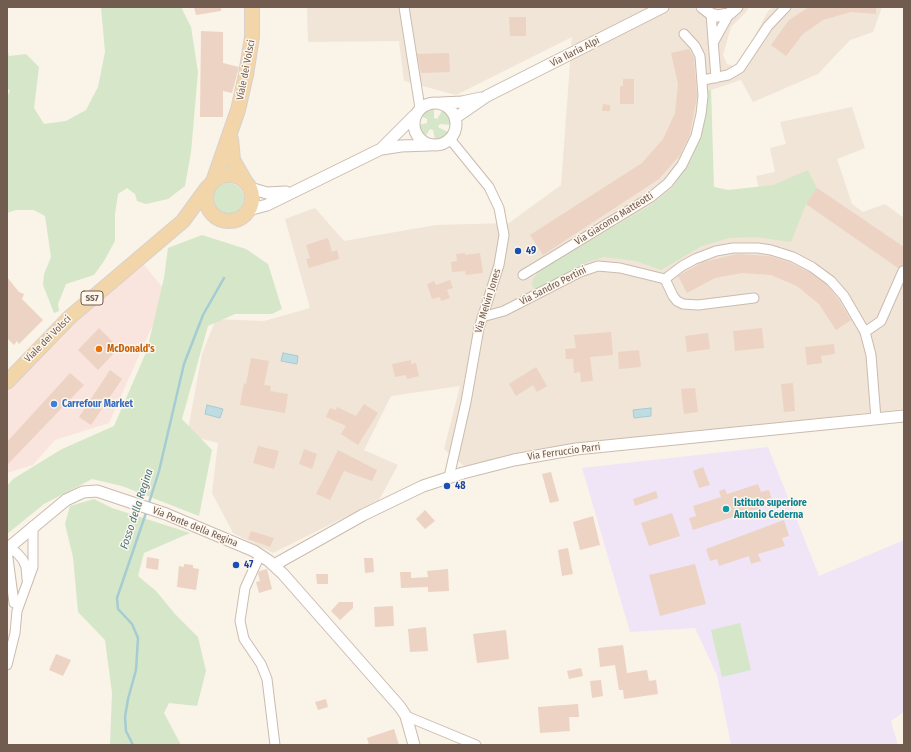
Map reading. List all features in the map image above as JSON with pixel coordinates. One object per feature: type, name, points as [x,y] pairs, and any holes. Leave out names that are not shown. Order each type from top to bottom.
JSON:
[{"type":"main road","name":"Viale dei Volsci","points":[[7,382],[70,317],[183,221],[211,184],[231,132],[249,62],[252,37],[252,7]]},
{"type":"main road","name":"Viale dei Volsci","points":[[231,132],[233,160],[247,184]]},
{"type":"main road","points":[[233,175],[247,184],[252,195],[248,210],[237,219],[223,220],[216,217],[206,204],[211,184],[220,176],[233,175]]},
{"type":"main road","name":"Viale dei Volsci","points":[[183,221],[200,216],[216,217]]},
{"type":"street","points":[[404,7],[418,112],[413,121],[415,133],[423,142],[435,145]]},
{"type":"street","name":"Via Ilaria Alpi","points":[[455,118],[487,96],[663,7]]},
{"type":"street","points":[[703,80],[731,74],[743,66],[768,26],[786,7]]},
{"type":"street","points":[[704,10],[713,43],[716,78]]},
{"type":"street","points":[[704,10],[723,16],[733,10]]},
{"type":"street","points":[[713,43],[733,10]]},
{"type":"street","name":"Via Giacomo Matteotti","points":[[523,275],[651,197],[672,178],[686,159],[696,136],[702,108],[703,80],[698,52],[692,42],[684,34]]},
{"type":"street","name":"Via Ilaria Alpi","points":[[439,103],[462,102],[487,96]]},
{"type":"street","points":[[248,210],[263,207],[381,149],[397,136],[418,112],[432,103],[439,103],[449,108],[455,118],[455,129],[450,139],[440,145],[401,146],[381,149]]},
{"type":"street","name":"Via Melvin Jones","points":[[449,477],[466,402],[482,317],[500,260],[503,241],[502,220],[498,204],[489,187],[450,139]]},
{"type":"street","points":[[247,184],[267,193],[293,191]]},
{"type":"street","points":[[754,298],[698,305],[683,304],[673,296],[664,279],[687,262],[722,250],[752,247],[777,251],[805,263],[831,281],[848,302],[865,332],[871,355],[876,419]]},
{"type":"street","name":"Via Sandro Pertini","points":[[482,317],[504,311],[580,272],[595,266],[620,268],[664,279]]},
{"type":"street","points":[[865,332],[880,321],[903,271]]},
{"type":"street","name":"Via Ferruccio Parri","points":[[274,565],[375,509],[423,486],[449,477],[514,460],[565,451],[904,416]]},
{"type":"street","name":"Via Ponte della Regina","points":[[7,549],[64,501],[78,494],[97,491],[122,498],[166,514],[260,555],[274,565],[406,716]]},
{"type":"street","points":[[16,607],[27,587],[34,556],[33,526]]},
{"type":"street","points":[[7,666],[15,633],[16,607],[7,549],[18,553],[25,563],[27,587]]},
{"type":"street","points":[[260,555],[250,573],[243,593],[240,623],[244,639],[262,667],[267,679],[275,745]]},
{"type":"street","points":[[7,589],[16,607]]},
{"type":"street","points":[[406,716],[414,745]]},
{"type":"street","points":[[406,716],[476,745]]},
{"type":"shaded area","points":[[307,7],[749,7],[731,27],[723,55],[727,64],[733,66],[740,64],[768,11],[774,7],[882,7],[873,32],[850,40],[818,74],[753,102],[741,80],[711,90],[713,187],[728,190],[759,188],[756,176],[775,172],[770,148],[786,144],[780,122],[852,107],[865,148],[837,159],[852,204],[863,212],[885,204],[904,218],[904,409],[552,447],[464,466],[444,449],[460,386],[391,396],[364,450],[398,465],[379,500],[273,553],[233,533],[212,493],[218,443],[187,435],[202,354],[216,319],[264,321],[310,308],[285,219],[315,208],[344,241],[436,225],[509,223],[561,185],[572,37],[456,95],[404,81],[399,41],[308,42]]},
{"type":"shaded area","points":[[142,262],[167,293],[109,423],[55,440],[33,465],[7,473],[7,388],[71,322]]},
{"type":"shaded area","points":[[768,447],[819,576],[904,540],[904,712],[891,721],[898,745],[731,745],[717,675],[695,628],[630,632],[582,468]]},
{"type":"green space","points":[[101,7],[181,7],[191,27],[198,72],[191,152],[185,186],[168,199],[146,204],[137,201],[135,194],[127,188],[118,194],[115,214],[115,241],[94,275],[66,284],[58,304],[59,311],[54,313],[43,285],[44,274],[51,257],[45,216],[34,210],[16,210],[7,213],[7,98],[10,90],[7,89],[7,50],[9,56],[26,54],[39,67],[34,108],[44,124],[66,121],[86,110],[98,87],[105,52]]},
{"type":"green space","points":[[705,90],[711,90],[714,187],[728,190],[773,185],[808,170],[817,188],[806,204],[791,242],[755,237],[729,238],[702,246],[661,270],[636,261],[604,257],[588,262],[535,289],[532,285],[533,279],[540,270],[651,205],[673,187],[692,158],[701,134]]},
{"type":"green space","points":[[434,108],[434,118],[437,119],[442,111],[448,115],[451,125],[440,124],[438,127],[448,132],[443,138],[435,140],[433,130],[430,129],[425,137],[419,127],[419,125],[427,123],[427,119],[421,116],[424,112]]},
{"type":"green space","points":[[225,183],[231,183],[241,190],[244,199],[243,205],[237,212],[231,215],[225,215],[215,208],[212,202],[212,196],[219,186]]},
{"type":"green space","points":[[202,235],[246,249],[268,264],[282,309],[272,314],[235,314],[208,326],[182,419],[212,450],[199,516],[122,486],[92,479],[44,504],[7,534],[7,486],[13,479],[62,449],[114,426],[147,350],[164,278],[168,248]]},
{"type":"green space","points":[[94,499],[112,508],[190,533],[144,553],[138,576],[156,591],[175,614],[198,637],[206,671],[197,706],[169,703],[164,713],[181,745],[110,745],[112,693],[105,640],[78,612],[73,557],[65,524],[70,506]]},
{"type":"green space","points":[[740,623],[751,670],[722,677],[711,630]]},
{"type":"water","points":[[283,353],[298,356],[297,364],[281,361]]},
{"type":"water","points":[[207,405],[223,409],[220,418],[205,414]]},
{"type":"water","points":[[651,408],[651,416],[634,418],[633,410]]},
{"type":"building","points":[[194,7],[221,7],[221,11],[196,15]]},
{"type":"building","points":[[809,7],[876,7],[876,14],[851,12],[823,20],[803,34],[786,56],[771,45],[789,20]]},
{"type":"building","points":[[509,17],[526,17],[526,36],[510,36]]},
{"type":"building","points":[[201,31],[223,32],[223,63],[239,67],[232,93],[223,91],[223,117],[200,117]]},
{"type":"building","points":[[689,49],[694,58],[697,96],[690,134],[680,155],[659,179],[543,255],[530,235],[642,163],[663,139],[675,113],[678,84],[671,53]]},
{"type":"building","points":[[449,53],[450,72],[421,73],[417,54]]},
{"type":"building","points":[[623,79],[634,79],[634,104],[620,104],[620,86],[623,86]]},
{"type":"building","points":[[603,104],[610,105],[610,111],[602,111]]},
{"type":"building","points":[[817,188],[904,247],[904,265],[898,268],[806,204]]},
{"type":"building","points":[[328,238],[332,252],[337,250],[339,259],[309,268],[306,259],[310,258],[306,245]]},
{"type":"building","points":[[465,253],[465,255],[480,253],[483,273],[466,275],[465,271],[452,272],[451,262],[457,261],[456,254]]},
{"type":"building","points":[[737,254],[770,256],[791,263],[809,272],[827,285],[839,300],[851,320],[836,330],[819,304],[797,286],[771,275],[742,273],[715,278],[687,293],[678,276],[703,262]]},
{"type":"building","points":[[7,277],[19,292],[24,294],[22,299],[43,320],[19,344],[17,341],[14,345],[7,338]]},
{"type":"building","points":[[450,280],[453,288],[447,290],[450,298],[441,301],[440,297],[432,299],[427,284],[434,281],[436,285]]},
{"type":"building","name":"McDonald's","points":[[99,328],[119,348],[98,370],[78,350]]},
{"type":"building","points":[[762,328],[764,348],[735,351],[733,331]]},
{"type":"building","points":[[611,332],[613,355],[590,357],[593,381],[581,382],[580,372],[574,373],[573,359],[566,359],[565,349],[576,348],[574,335]]},
{"type":"building","points":[[708,333],[710,349],[687,352],[685,336]]},
{"type":"building","points":[[834,344],[835,354],[821,356],[822,363],[807,365],[805,347]]},
{"type":"building","points":[[639,350],[641,367],[619,369],[618,352]]},
{"type":"building","points":[[251,358],[269,361],[264,385],[271,386],[270,391],[288,394],[285,413],[240,405]]},
{"type":"building","points":[[411,360],[411,364],[416,363],[419,376],[407,379],[406,375],[395,377],[392,364]]},
{"type":"building","points":[[536,367],[547,386],[537,392],[533,385],[516,396],[509,384]]},
{"type":"building","points":[[110,370],[122,379],[91,425],[79,417]]},
{"type":"building","name":"Carrefour Market","points":[[70,373],[84,385],[7,465],[7,442]]},
{"type":"building","points":[[793,383],[795,411],[784,412],[781,384]]},
{"type":"building","points":[[695,388],[698,412],[684,414],[681,389]]},
{"type":"building","points":[[364,404],[378,413],[358,445],[341,434],[346,426],[326,417],[330,408],[336,410],[337,407],[356,416]]},
{"type":"building","points":[[258,446],[279,451],[274,469],[253,463]]},
{"type":"building","points":[[304,449],[317,454],[312,469],[299,464]]},
{"type":"building","points":[[338,450],[377,470],[372,481],[344,471],[330,500],[316,494]]},
{"type":"building","points":[[703,467],[710,485],[699,488],[693,471]]},
{"type":"building","points":[[551,472],[559,501],[550,503],[542,474]]},
{"type":"building","name":"Istituto superiore Antonio Cederna","points":[[758,484],[761,492],[769,490],[773,504],[693,530],[689,518],[696,516],[693,506],[721,497],[719,491],[725,489],[727,494]]},
{"type":"building","points":[[656,491],[658,498],[635,506],[633,499]]},
{"type":"building","points":[[425,510],[435,521],[425,529],[416,519]]},
{"type":"building","points":[[672,513],[680,536],[649,546],[641,523]]},
{"type":"building","points":[[593,516],[600,545],[580,550],[573,522]]},
{"type":"building","points":[[784,520],[789,536],[782,538],[785,546],[758,554],[761,561],[751,564],[749,556],[719,566],[717,559],[710,561],[706,549]]},
{"type":"building","points":[[251,531],[274,538],[270,547],[248,539]]},
{"type":"building","points":[[568,548],[573,574],[562,576],[558,550]]},
{"type":"building","points":[[147,557],[159,559],[158,570],[146,568]]},
{"type":"building","points":[[364,558],[373,558],[374,572],[365,573]]},
{"type":"building","points":[[184,564],[193,565],[193,568],[199,569],[196,590],[177,587],[179,566],[184,567]]},
{"type":"building","points":[[695,564],[706,604],[660,616],[649,575]]},
{"type":"building","points":[[267,569],[272,589],[259,593],[256,582],[260,581],[258,573]]},
{"type":"building","points":[[448,569],[449,591],[428,592],[428,587],[401,588],[400,572],[411,572],[411,578],[428,577],[427,571]]},
{"type":"building","points":[[316,574],[328,574],[328,584],[317,584]]},
{"type":"building","points":[[339,602],[353,602],[353,608],[340,620],[331,611]]},
{"type":"building","points":[[393,606],[394,626],[375,627],[374,607]]},
{"type":"building","points":[[426,627],[428,651],[410,652],[408,629]]},
{"type":"building","points":[[506,630],[509,659],[477,663],[473,634]]},
{"type":"building","points":[[623,645],[627,673],[647,670],[649,681],[656,680],[658,694],[624,699],[623,690],[619,690],[615,665],[600,667],[598,648]]},
{"type":"building","points":[[56,654],[71,660],[63,676],[49,670]]},
{"type":"building","points":[[581,668],[583,676],[569,679],[567,671]]},
{"type":"building","points":[[601,680],[603,696],[592,698],[590,681]]},
{"type":"building","points":[[326,699],[328,707],[318,710],[315,702]]},
{"type":"building","points":[[578,704],[579,717],[569,717],[570,731],[540,733],[538,707]]},
{"type":"building","points":[[394,729],[399,745],[369,745],[367,738]]},
{"type":"waterway","name":"Fosso della Regina","points":[[148,506],[159,471],[184,364],[203,315],[224,278]]},
{"type":"waterway","name":"Fosso della Regina","points":[[133,745],[126,731],[125,717],[136,670],[138,638],[132,624],[118,609],[117,598],[147,510]]},
{"type":"place","name":"49","points":[[518,251]]},
{"type":"place","name":"McDonald's","points":[[99,349]]},
{"type":"place","name":"Carrefour Market","points":[[54,404]]},
{"type":"place","name":"48","points":[[447,486]]},
{"type":"place","name":"Istituto superiore Antonio Cederna","points":[[726,509]]},
{"type":"place","name":"47","points":[[236,565]]}]
